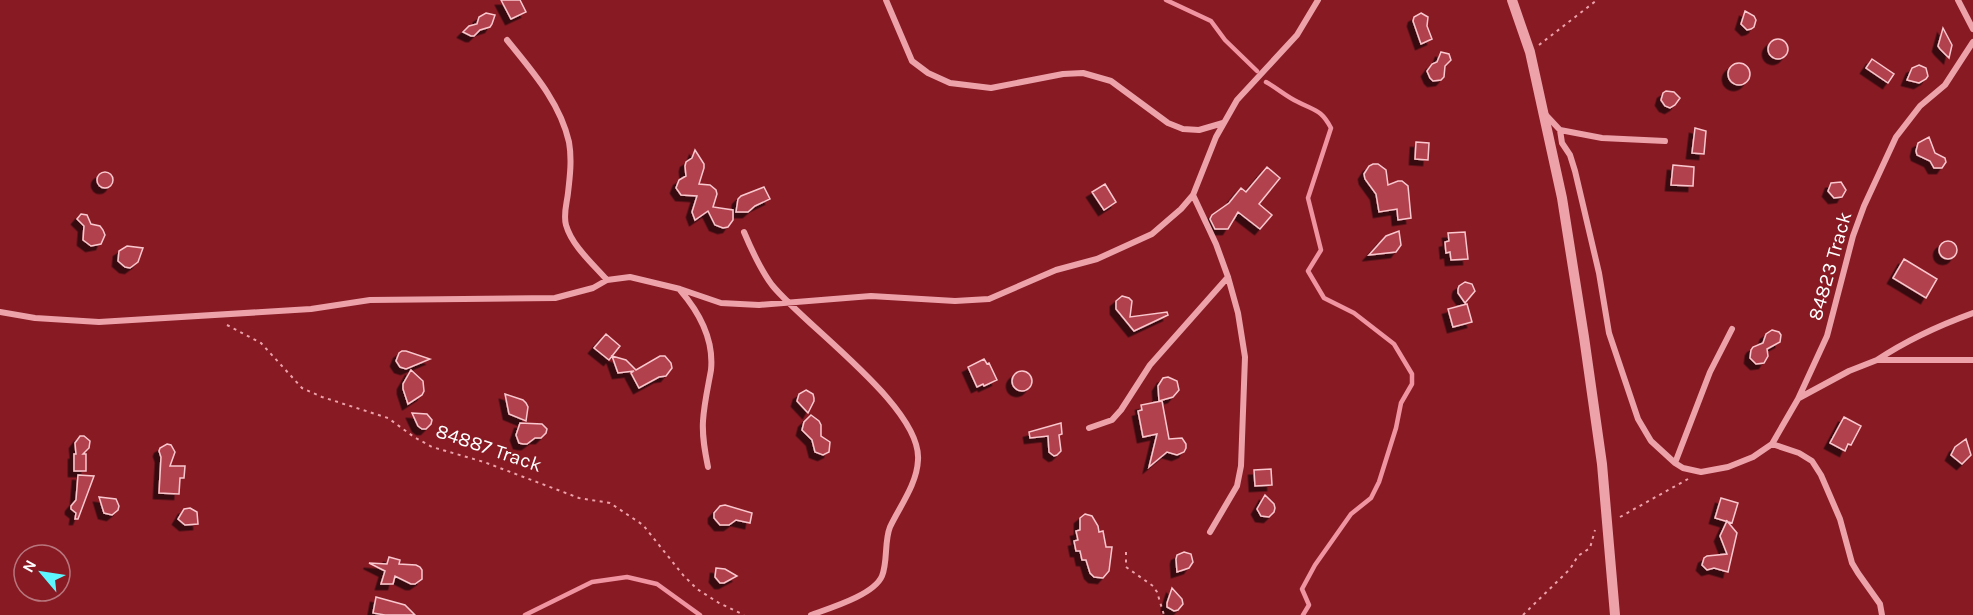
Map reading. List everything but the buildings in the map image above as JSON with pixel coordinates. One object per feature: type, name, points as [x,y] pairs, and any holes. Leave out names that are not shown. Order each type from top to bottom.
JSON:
[{"type":"street","points":[[886,0],[912,61],[928,73],[950,83],[991,88],[1063,74],[1083,73],[1111,81],[1168,123],[1183,129],[1199,130],[1224,122]]},
{"type":"street","points":[[0,312],[35,318],[99,322],[311,309],[370,300],[555,298],[593,288],[607,280],[630,277],[680,289],[721,303],[790,304],[871,296],[954,301],[989,299],[1056,270],[1097,259],[1152,234],[1181,209],[1193,195],[1216,137],[1237,100],[1297,35],[1318,0]]},
{"type":"street","points":[[1512,0],[1530,52],[1562,198],[1602,464],[1615,615]]},
{"type":"street","points":[[1958,0],[1973,29]]},
{"type":"street","points":[[507,40],[542,83],[556,105],[568,141],[571,161],[565,222],[569,234],[581,251],[607,280]]},
{"type":"street","name":"84823 Track","points":[[1675,463],[1683,468],[1701,472],[1728,467],[1753,456],[1772,444],[1798,399],[1827,336],[1853,236],[1896,137],[1920,106],[1945,85],[1973,42]]},
{"type":"street","points":[[1543,112],[1560,130],[1562,143],[1570,155],[1575,171],[1599,273],[1609,333],[1638,419],[1651,441],[1675,463],[1710,372],[1732,329]]},
{"type":"street","points":[[1560,130],[1602,138],[1665,141]]},
{"type":"street","points":[[1193,195],[1216,244],[1228,277],[1238,313],[1245,357],[1241,466],[1237,486],[1210,532]]},
{"type":"street","points":[[744,232],[760,267],[772,285],[879,387],[909,429],[919,458],[916,473],[888,531],[882,578],[869,590],[811,615]]},
{"type":"street","points":[[1089,428],[1112,420],[1150,365],[1228,277]]},
{"type":"street","points":[[680,289],[695,307],[704,326],[710,348],[711,368],[703,421],[708,467]]},
{"type":"street","points":[[1798,399],[1849,371],[1877,360],[1898,346],[1943,324],[1973,313]]},
{"type":"street","points":[[1877,360],[1973,360]]},
{"type":"street","points":[[1772,444],[1799,453],[1812,461],[1821,475],[1840,519],[1852,563],[1880,604],[1882,615]]},
{"type":"path","points":[[1530,52],[1597,0]]},
{"type":"path","name":"84887 Track","points":[[227,325],[261,343],[302,388],[322,397],[388,418],[432,447],[484,462],[579,498],[610,503],[643,525],[697,589],[744,615]]},
{"type":"path","points":[[1126,552],[1126,567],[1153,586],[1164,615]]},
{"type":"waterway","points":[[1166,0],[1211,21],[1225,40],[1257,71]]},
{"type":"waterway","points":[[1266,82],[1294,100],[1317,111],[1331,128],[1308,198],[1321,250],[1308,271],[1324,298],[1354,313],[1394,344],[1412,374],[1412,384],[1401,403],[1396,428],[1379,482],[1371,498],[1351,514],[1315,565],[1302,589],[1309,605],[1303,615]]},
{"type":"waterway","points":[[525,615],[592,582],[627,577],[657,584],[700,615]]}]
